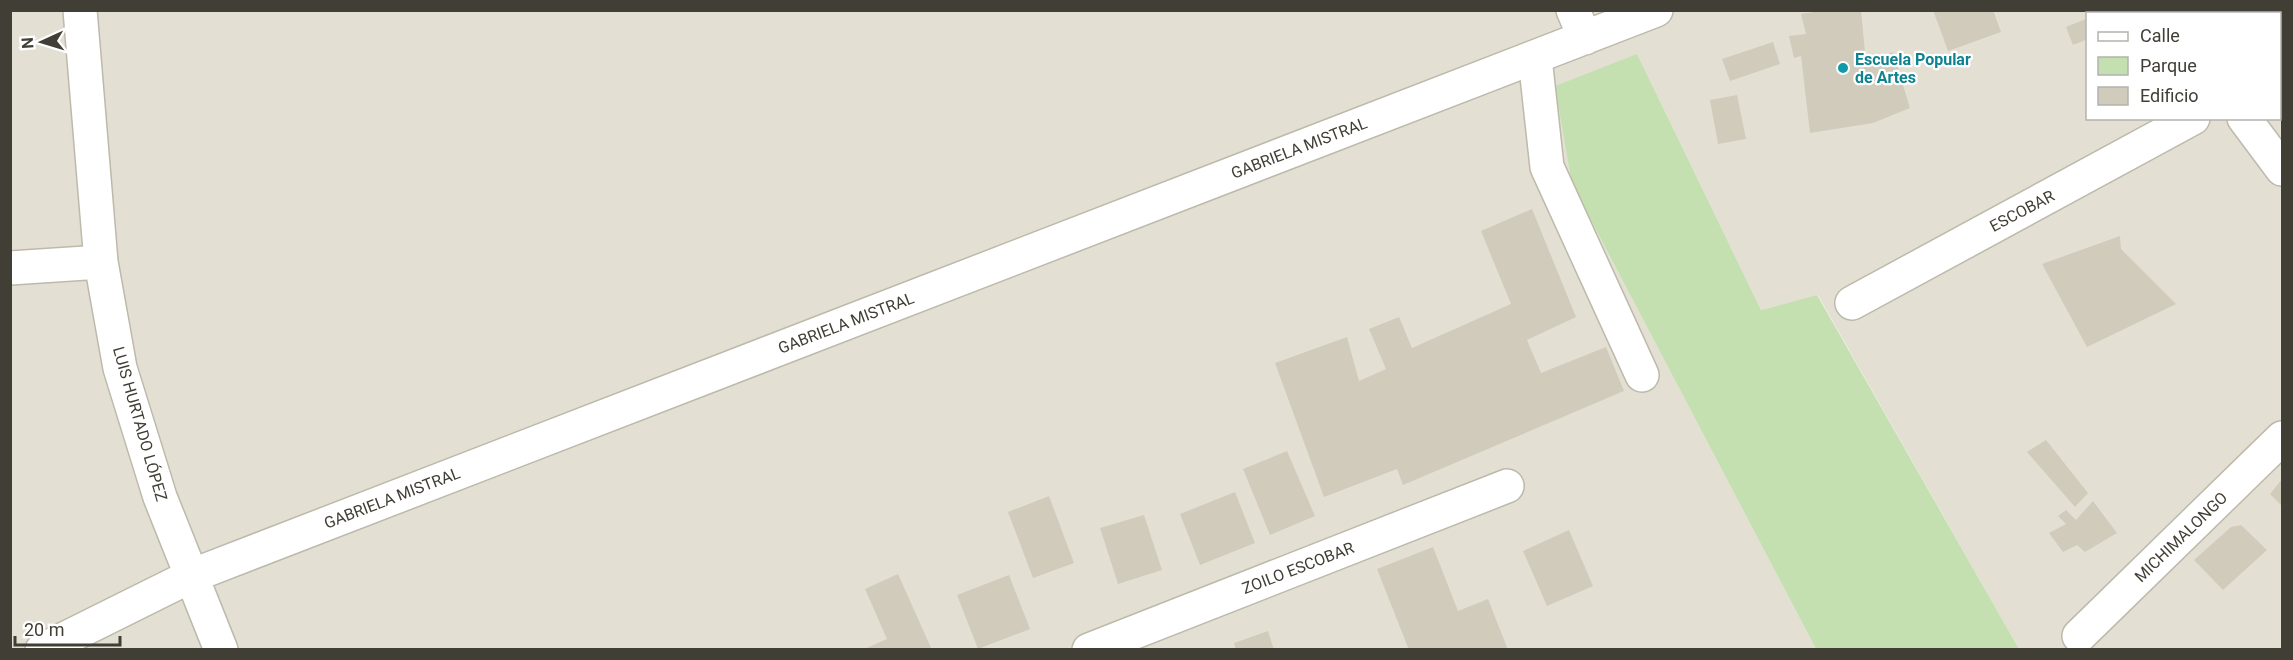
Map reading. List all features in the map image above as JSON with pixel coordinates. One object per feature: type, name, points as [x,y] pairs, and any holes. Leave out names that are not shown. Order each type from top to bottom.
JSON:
[{"type":"street","name":"LUIS HURTADO LÓPEZ","points":[[80,10],[101,262],[120,368],[160,497],[221,650]]},
{"type":"street","name":"GABRIELA MISTRAL","points":[[42,650],[191,576],[1535,58],[1579,24],[1656,10]]},
{"type":"street","points":[[1535,58],[1547,167],[1642,375]]},
{"type":"street","name":"ESCOBAR","points":[[1852,303],[2189,120]]},
{"type":"street","points":[[2246,120],[2283,169]]},
{"type":"street","points":[[10,268],[101,262]]},
{"type":"street","name":"MICHIMALONGO","points":[[2079,636],[2283,438]]},
{"type":"street","name":"ZOILO ESCOBAR","points":[[1089,650],[1507,486]]},
{"type":"shaded area","points":[[10,11],[2282,11],[2282,649],[2019,649],[1818,295],[1761,310],[1637,54],[1572,184],[1816,649],[11,649]]},
{"type":"green space","points":[[1637,54],[1761,310],[1817,295],[2019,649],[1816,649],[1572,184],[1555,86]]},
{"type":"building","points":[[1827,10],[1861,10],[1866,63],[1893,52],[1910,108],[1873,123],[1810,133],[1801,56],[1794,58],[1789,36],[1806,34],[1801,14]]},
{"type":"building","points":[[1933,10],[1993,10],[2001,32],[1948,51]]},
{"type":"building","points":[[2087,10],[2158,11],[2155,12],[2088,12]]},
{"type":"building","points":[[2086,19],[2086,40],[2073,45],[2066,27]]},
{"type":"building","points":[[1773,42],[1780,64],[1730,81],[1722,59]]},
{"type":"building","points":[[1737,95],[1746,139],[1718,144],[1710,100]]},
{"type":"building","points":[[1532,209],[1576,317],[1527,340],[1541,373],[1606,347],[1624,391],[1403,485],[1397,469],[1324,497],[1275,363],[1347,337],[1359,381],[1386,369],[1369,329],[1399,317],[1412,348],[1511,304],[1481,231]]},
{"type":"building","points":[[2120,236],[2121,249],[2176,304],[2087,347],[2042,264]]},
{"type":"building","points":[[2046,440],[2088,493],[2075,507],[2027,452]]},
{"type":"building","points":[[1287,451],[1315,516],[1270,535],[1243,469]]},
{"type":"building","points":[[2282,479],[2282,506],[2270,494]]},
{"type":"building","points":[[1235,492],[1255,543],[1200,565],[1180,514]]},
{"type":"building","points":[[1049,496],[1074,563],[1033,578],[1008,512]]},
{"type":"building","points":[[2093,501],[2117,533],[2085,552],[2077,545],[2063,552],[2049,533],[2066,524],[2058,516],[2066,510],[2076,520]]},
{"type":"building","points":[[1144,515],[1162,570],[1118,584],[1100,528]]},
{"type":"building","points":[[2241,525],[2267,550],[2223,590],[2194,560],[2231,527]]},
{"type":"building","points":[[1569,530],[1593,586],[1547,606],[1523,551]]},
{"type":"building","points":[[1433,547],[1458,611],[1488,599],[1508,650],[1409,650],[1377,569]]},
{"type":"building","points":[[898,574],[932,650],[862,650],[887,639],[865,589]]},
{"type":"building","points":[[1009,575],[1030,629],[978,649],[957,595]]},
{"type":"building","points":[[1268,631],[1274,650],[1236,650],[1234,643]]},
{"type":"place","name":"Escuela Popular de Artes","points":[[1843,68]]}]
